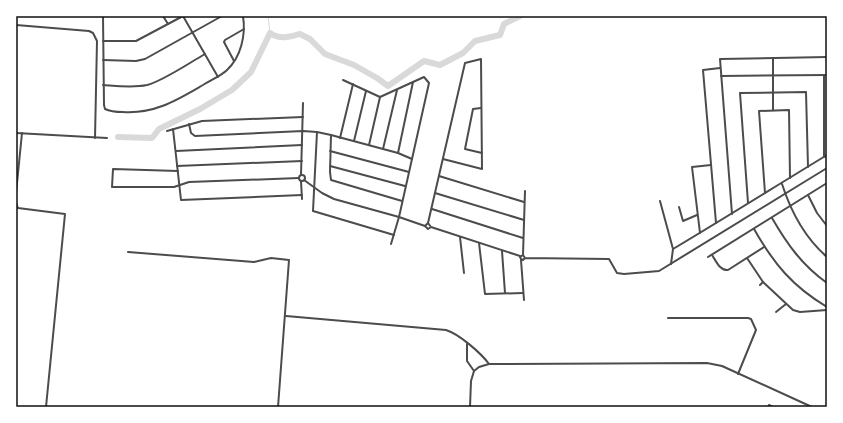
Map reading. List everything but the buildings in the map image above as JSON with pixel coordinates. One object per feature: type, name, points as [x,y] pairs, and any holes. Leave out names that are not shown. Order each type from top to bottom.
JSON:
[{"type":"street","points":[[103,16],[103,86],[105,109],[109,111],[133,113],[161,108],[227,71],[234,61],[241,45],[244,29],[243,16]]},
{"type":"street","points":[[163,16],[168,24]]},
{"type":"street","points":[[103,41],[136,41],[183,16],[218,77]]},
{"type":"street","points":[[103,60],[136,61],[145,59],[222,16]]},
{"type":"street","points":[[16,25],[89,31],[96,37],[95,138]]},
{"type":"street","points":[[234,61],[224,42],[244,29]]},
{"type":"street","points":[[103,86],[147,85],[205,54]]},
{"type":"street","points":[[732,214],[720,59],[827,57]]},
{"type":"street","points":[[425,226],[428,223],[432,209],[435,193],[465,63],[481,59],[482,169],[443,160]]},
{"type":"street","points":[[772,59],[773,110]]},
{"type":"street","points":[[716,223],[703,70],[720,68]]},
{"type":"street","points":[[673,249],[826,156],[825,75],[721,76]]},
{"type":"street","points":[[343,80],[380,96],[424,77],[429,83],[399,217],[391,244]]},
{"type":"street","points":[[398,153],[413,82]]},
{"type":"street","points":[[340,138],[353,84]]},
{"type":"street","points":[[383,149],[397,89]]},
{"type":"street","points":[[354,142],[366,91]]},
{"type":"street","points":[[748,203],[740,94],[806,92],[808,167]]},
{"type":"street","points":[[369,145],[380,96]]},
{"type":"street","points":[[304,104],[300,176],[303,181],[334,199],[399,217],[425,226],[428,229],[431,227],[460,236],[521,257],[523,260],[525,258],[609,259],[617,273],[624,274],[659,271],[827,168]]},
{"type":"street","points":[[481,108],[472,109],[465,148],[482,153]]},
{"type":"street","points":[[765,193],[759,111],[789,110],[790,178]]},
{"type":"street","points":[[167,131],[202,121],[303,116]]},
{"type":"street","points":[[189,124],[191,133],[195,136],[303,131],[317,132],[398,153],[412,159]]},
{"type":"street","points":[[173,129],[181,200],[302,195]]},
{"type":"street","points":[[317,132],[312,211],[394,235]]},
{"type":"street","points":[[16,133],[107,138]]},
{"type":"street","points":[[16,193],[22,133]]},
{"type":"street","points":[[331,135],[331,180],[402,201]]},
{"type":"street","points":[[176,151],[302,145]]},
{"type":"street","points":[[330,151],[409,172]]},
{"type":"street","points":[[177,166],[302,161]]},
{"type":"street","points":[[700,233],[692,167],[711,165]]},
{"type":"street","points":[[330,166],[406,186]]},
{"type":"street","points":[[178,171],[113,169],[112,187],[174,187],[189,182],[300,176],[304,177],[302,199]]},
{"type":"street","points":[[439,176],[524,202]]},
{"type":"street","points":[[782,184],[790,207],[800,225],[810,239],[827,257]]},
{"type":"street","points":[[708,258],[826,184],[827,189]]},
{"type":"street","points":[[524,300],[521,257],[525,190]]},
{"type":"street","points":[[435,193],[524,220]]},
{"type":"street","points":[[808,195],[817,213],[827,226]]},
{"type":"street","points":[[660,201],[673,249],[671,264]]},
{"type":"street","points":[[16,203],[18,208],[65,214],[46,407]]},
{"type":"street","points":[[679,207],[683,220],[697,215]]},
{"type":"street","points":[[432,209],[523,238]]},
{"type":"street","points":[[772,218],[793,252],[806,266],[827,283]]},
{"type":"street","points":[[428,223],[431,227]]},
{"type":"street","points":[[754,229],[764,247],[778,267],[789,279],[805,293],[827,308]]},
{"type":"street","points":[[460,236],[464,273]]},
{"type":"street","points":[[479,243],[485,294],[523,293]]},
{"type":"street","points":[[712,255],[721,269],[725,271],[764,247]]},
{"type":"street","points":[[502,250],[505,293]]},
{"type":"street","points":[[128,252],[254,262],[270,258],[289,260],[278,407]]},
{"type":"street","points":[[521,257],[525,256],[525,258]]},
{"type":"street","points":[[747,258],[763,282],[786,304],[797,312],[827,308]]},
{"type":"street","points":[[760,285],[763,282]]},
{"type":"street","points":[[776,312],[786,304]]},
{"type":"street","points":[[286,316],[446,330],[457,336],[489,364]]},
{"type":"street","points":[[668,318],[751,319],[756,330],[738,374]]},
{"type":"street","points":[[467,344],[467,361],[474,371]]},
{"type":"street","points":[[470,407],[470,381],[474,371],[479,367],[489,364],[706,363],[722,366],[812,407]]},
{"type":"street","points":[[768,407],[769,405],[773,407]]},
{"type":"waterway","points":[[268,16],[270,33]]},
{"type":"waterway","points":[[118,137],[152,138],[159,129],[200,109],[232,90],[251,72],[270,33],[277,37],[288,37],[300,34],[310,39],[325,54],[354,65],[388,86],[424,61],[440,65],[463,53],[475,41],[500,35],[504,24],[520,16]]}]
